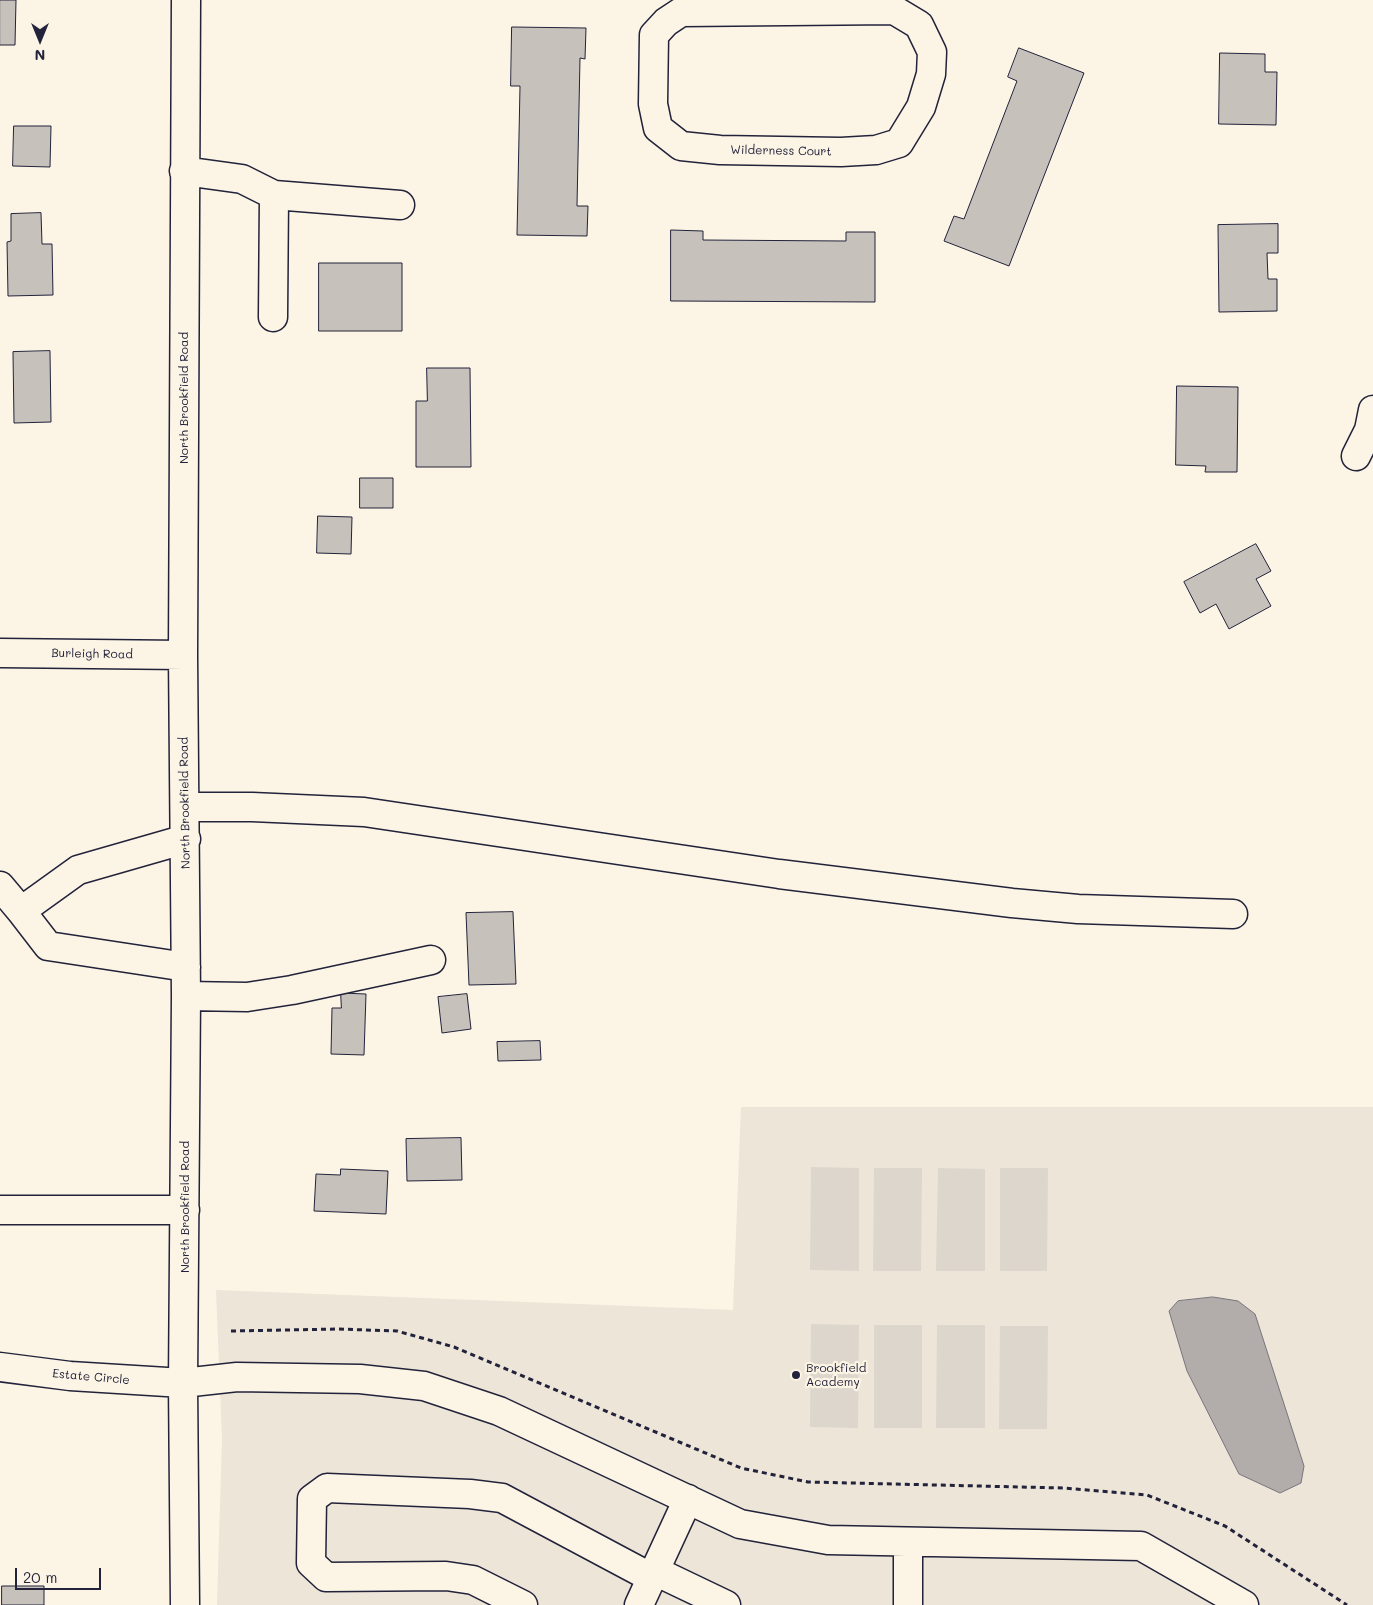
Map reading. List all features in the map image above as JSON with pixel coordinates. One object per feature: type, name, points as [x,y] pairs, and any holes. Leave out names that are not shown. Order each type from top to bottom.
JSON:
[{"type":"street","name":"North Brookfield Road","points":[[186,0],[184,171],[184,808],[186,839],[186,996],[183,1383],[186,1605]]},
{"type":"street","name":"Wilderness Court","points":[[796,5],[894,10],[919,25],[932,52],[931,74],[921,107],[899,143],[876,150],[841,152],[720,150],[681,146],[658,128],[653,104],[654,35],[666,22],[681,12],[796,5]]},
{"type":"street","points":[[184,171],[242,179],[274,196],[400,205]]},
{"type":"street","points":[[273,317],[274,196]]},
{"type":"street","points":[[1356,456],[1369,430],[1373,410]]},
{"type":"street","name":"Burleigh Road","points":[[1,655],[184,655]]},
{"type":"street","points":[[184,808],[252,806],[364,812],[779,874],[1012,903],[1078,910],[1234,914]]},
{"type":"street","points":[[21,911],[78,870],[186,839]]},
{"type":"street","points":[[0,886],[48,946],[186,967]]},
{"type":"street","points":[[186,996],[247,997],[292,990],[431,960]]},
{"type":"street","points":[[0,1210],[185,1210]]},
{"type":"street","name":"Estate Circle","points":[[0,1367],[70,1376],[183,1383],[237,1377],[360,1379],[424,1386],[499,1411],[740,1524],[828,1540],[1141,1546],[1244,1605]]},
{"type":"street","points":[[523,1605],[473,1580],[446,1576],[326,1577],[311,1563],[312,1500],[327,1488],[470,1494],[502,1498],[653,1574],[726,1605]]},
{"type":"street","points":[[639,1605],[688,1500]]},
{"type":"street","points":[[908,1542],[908,1605]]},
{"type":"path","points":[[231,1331],[397,1331],[454,1347],[741,1468],[808,1482],[1064,1488],[1147,1495],[1225,1526],[1347,1605]]},
{"type":"shaded area","name":"Brookfield Academy","points":[[741,1107],[1373,1107],[1373,1605],[217,1605],[222,1439],[216,1290],[733,1310]]},
{"type":"shaded area","points":[[811,1167],[859,1168],[859,1271],[810,1270]]},
{"type":"shaded area","points":[[874,1168],[922,1168],[921,1271],[873,1271]]},
{"type":"shaded area","points":[[938,1168],[985,1169],[985,1271],[936,1271]]},
{"type":"shaded area","points":[[1000,1168],[1048,1168],[1047,1271],[1000,1271]]},
{"type":"shaded area","points":[[1213,1297],[1238,1301],[1255,1314],[1304,1466],[1301,1483],[1280,1493],[1239,1474],[1187,1371],[1169,1311],[1178,1301]]},
{"type":"shaded area","points":[[811,1324],[859,1325],[858,1428],[810,1427]]},
{"type":"shaded area","points":[[874,1325],[922,1325],[922,1428],[874,1428]]},
{"type":"shaded area","points":[[937,1325],[985,1325],[985,1428],[936,1428]]},
{"type":"shaded area","points":[[1000,1326],[1048,1326],[1047,1429],[999,1429]]},
{"type":"building","points":[[0,0],[16,0],[15,45],[0,45]]},
{"type":"building","points":[[512,27],[586,28],[585,59],[580,58],[577,206],[588,206],[587,236],[517,235],[520,86],[511,86]]},
{"type":"building","points":[[1019,48],[1084,73],[1009,266],[944,241],[954,216],[964,219],[1017,81],[1008,77]]},
{"type":"building","points":[[1220,53],[1265,54],[1265,72],[1277,72],[1276,125],[1219,124]]},
{"type":"building","points":[[14,126],[51,126],[50,167],[13,166]]},
{"type":"building","points":[[41,213],[42,244],[52,244],[53,295],[8,296],[7,242],[11,241],[11,214]]},
{"type":"building","points":[[1278,224],[1278,253],[1267,253],[1268,279],[1277,279],[1277,311],[1219,312],[1218,225]]},
{"type":"building","points":[[671,230],[703,231],[703,240],[846,241],[846,232],[875,232],[875,302],[671,301]]},
{"type":"building","points":[[319,263],[402,263],[402,331],[319,331]]},
{"type":"building","points":[[50,351],[51,422],[14,423],[13,352]]},
{"type":"building","points":[[427,368],[470,368],[471,467],[416,467],[416,401],[427,401]]},
{"type":"building","points":[[1177,386],[1238,387],[1237,472],[1205,472],[1206,466],[1176,465]]},
{"type":"building","points":[[360,478],[393,478],[393,508],[360,508]]},
{"type":"building","points":[[318,516],[352,517],[351,554],[317,553]]},
{"type":"building","points":[[1256,544],[1271,571],[1256,579],[1271,606],[1229,629],[1216,604],[1200,613],[1184,582]]},
{"type":"building","points":[[513,912],[516,984],[469,985],[466,913]]},
{"type":"building","points":[[341,993],[366,994],[364,1055],[331,1054],[332,1008],[341,1008]]},
{"type":"building","points":[[467,994],[471,1029],[442,1033],[438,997]]},
{"type":"building","points":[[540,1041],[541,1060],[498,1061],[497,1042]]},
{"type":"building","points":[[461,1138],[462,1180],[407,1181],[406,1139]]},
{"type":"building","points":[[341,1169],[388,1171],[386,1214],[314,1211],[316,1174],[340,1175]]},
{"type":"building","points":[[2,1586],[44,1586],[44,1605],[2,1605]]},
{"type":"place","name":"Brookfield Academy","points":[[796,1375]]}]
